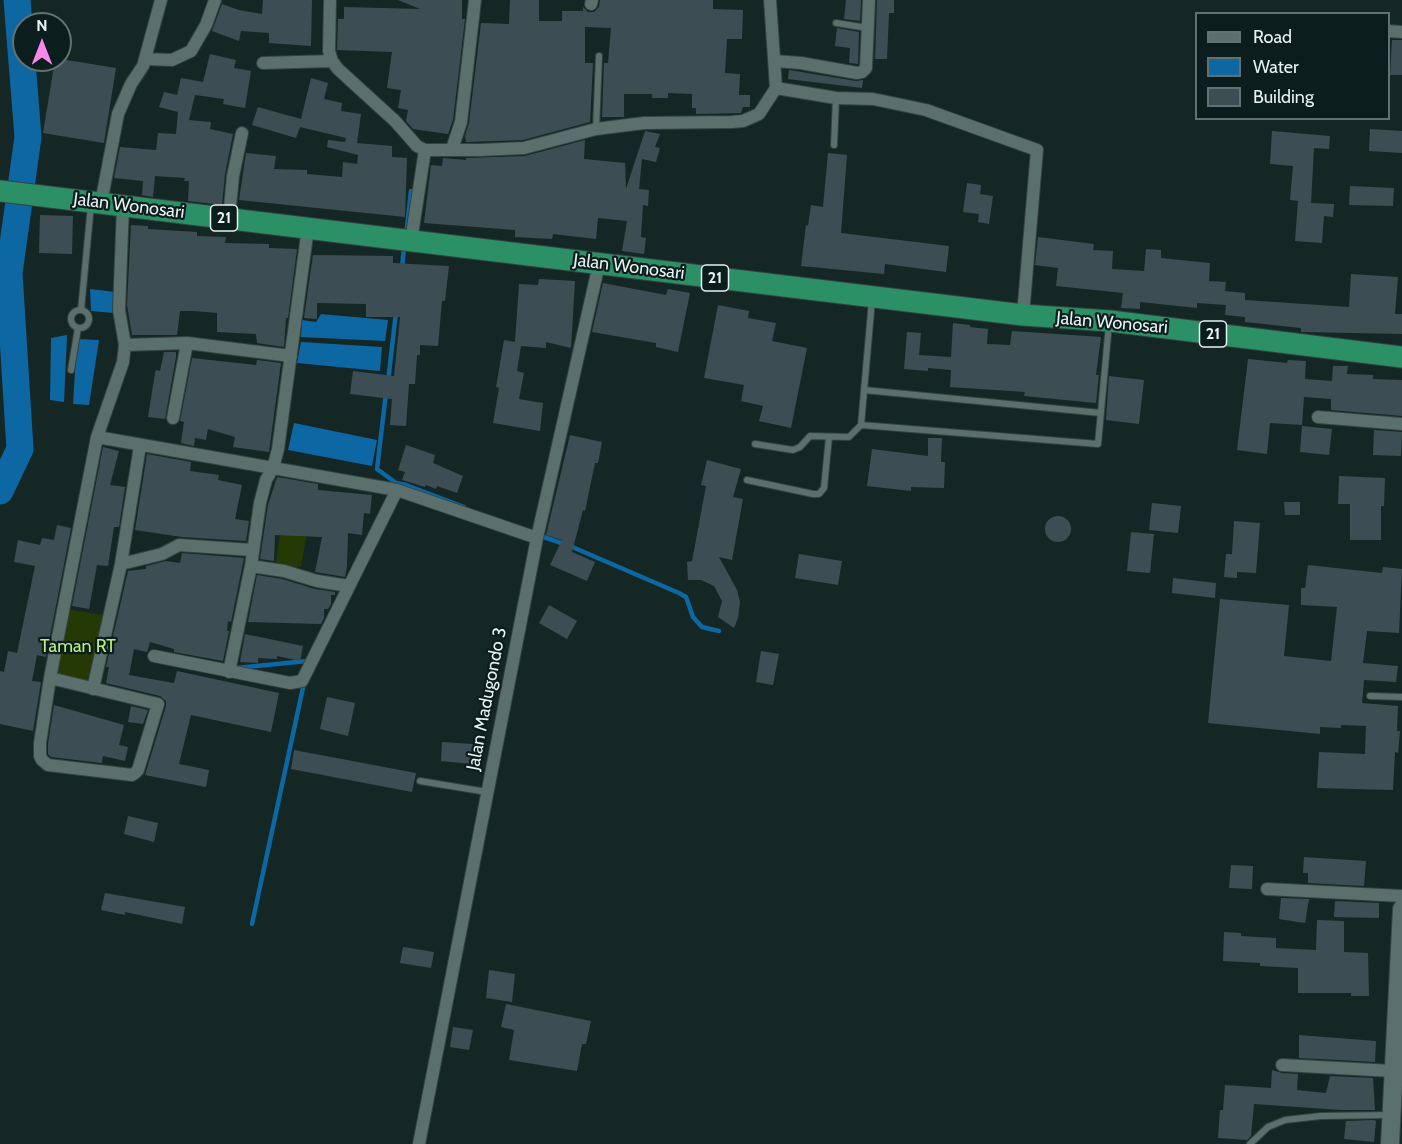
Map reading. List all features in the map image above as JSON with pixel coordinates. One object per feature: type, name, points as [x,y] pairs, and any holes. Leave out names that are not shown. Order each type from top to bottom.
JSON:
[{"type":"highway","name":"Jalan Wonosari","points":[[0,191],[1023,315],[1110,321],[1402,357]]},
{"type":"main road","points":[[1390,1144],[1391,1115],[1397,1091],[1393,1071],[1402,909]]},
{"type":"street","points":[[96,202],[118,114],[131,84],[143,66],[161,0]]},
{"type":"street","points":[[145,59],[172,60],[191,51],[206,25],[215,0]]},
{"type":"street","points":[[330,0],[329,51],[332,61],[395,121],[412,141],[425,150],[524,148],[596,129],[644,123],[743,121],[759,114],[776,88],[770,0]]},
{"type":"street","points":[[452,149],[461,122],[476,0]]},
{"type":"street","points":[[775,61],[862,72],[866,68],[870,0]]},
{"type":"street","points":[[263,63],[332,61]]},
{"type":"street","points":[[776,88],[836,98],[873,99],[926,110],[1037,150],[1023,315]]},
{"type":"street","points":[[228,218],[242,133]]},
{"type":"street","points":[[406,240],[425,150]]},
{"type":"street","points":[[50,678],[159,705],[138,770],[135,773],[48,765],[39,756],[50,678],[97,437],[123,362],[125,345],[119,310],[123,206]]},
{"type":"street","points":[[228,672],[251,566],[263,490],[273,468],[278,449],[308,228]]},
{"type":"street","name":"Jalan Madugondo 3","points":[[419,1144],[537,538],[599,264]]},
{"type":"street","points":[[125,345],[187,343],[291,356]]},
{"type":"street","points":[[173,418],[187,343]]},
{"type":"street","points":[[1318,417],[1402,424]]},
{"type":"street","points":[[97,437],[394,489],[537,538]]},
{"type":"street","points":[[93,689],[121,564],[140,446]]},
{"type":"street","points":[[154,656],[290,683],[302,681],[394,489]]},
{"type":"street","points":[[121,564],[162,554],[179,544],[252,550]]},
{"type":"street","points":[[251,566],[349,586]]},
{"type":"street","points":[[1267,889],[1402,896]]},
{"type":"street","points":[[1282,1065],[1393,1071]]},
{"type":"lane","points":[[836,23],[868,28]]},
{"type":"lane","points":[[596,129],[598,56]]},
{"type":"lane","points":[[834,145],[836,98]]},
{"type":"lane","points":[[81,310],[96,202]]},
{"type":"lane","points":[[755,444],[793,450],[800,447],[810,436],[849,437],[861,425],[873,297]]},
{"type":"lane","points":[[81,310],[85,311],[89,317],[88,324],[82,328],[75,328],[71,322],[72,314],[81,310]]},
{"type":"lane","points":[[861,425],[1098,444],[1110,321]]},
{"type":"lane","points":[[71,370],[78,328]]},
{"type":"lane","points":[[864,390],[1101,413]]},
{"type":"lane","points":[[747,480],[819,494],[824,488],[829,437]]},
{"type":"lane","points":[[1370,696],[1402,697]]},
{"type":"lane","points":[[420,780],[487,792]]},
{"type":"lane","points":[[1250,1144],[1268,1127],[1285,1120],[1321,1116],[1391,1115]]},
{"type":"green space","points":[[283,511],[310,517],[301,566],[291,569],[276,562]]},
{"type":"green space","name":"Taman RT","points":[[66,609],[104,615],[92,684],[53,675]]},
{"type":"water","points":[[90,289],[115,292],[114,313],[91,311]]},
{"type":"water","points":[[321,314],[388,320],[385,341],[301,337],[302,320],[316,322]]},
{"type":"water","points":[[67,335],[64,402],[50,400],[51,338]]},
{"type":"water","points":[[77,339],[99,340],[89,405],[73,404]]},
{"type":"water","points":[[301,342],[382,347],[380,371],[297,363]]},
{"type":"water","points":[[294,423],[377,440],[372,466],[288,450]]},
{"type":"building","points":[[263,0],[312,0],[311,46],[269,43],[269,33],[241,31],[239,41],[212,31],[222,4],[262,14]]},
{"type":"building","points":[[398,0],[462,0],[462,19],[465,19],[453,120],[448,134],[413,129],[406,121],[408,110],[398,108],[401,90],[387,88],[392,52],[337,50],[338,19],[344,19],[344,7],[420,9]]},
{"type":"building","points":[[510,0],[539,0],[539,21],[562,21],[562,11],[583,11],[583,7],[588,12],[594,12],[599,7],[600,0],[713,0],[713,9],[743,10],[742,39],[727,39],[725,73],[740,74],[739,95],[750,95],[750,107],[743,107],[741,113],[696,114],[696,108],[692,108],[692,94],[668,93],[668,98],[652,98],[652,94],[624,94],[624,117],[602,117],[604,63],[608,63],[611,28],[585,27],[585,63],[593,63],[590,122],[523,140],[466,142],[481,23],[509,24]]},
{"type":"building","points":[[846,0],[861,0],[860,21],[844,19]]},
{"type":"building","points":[[877,0],[894,0],[894,13],[889,13],[887,59],[875,59]]},
{"type":"building","points":[[837,28],[859,32],[858,64],[849,63],[850,48],[835,46]]},
{"type":"building","points":[[1392,40],[1402,40],[1402,75],[1390,75]]},
{"type":"building","points":[[210,54],[236,60],[234,68],[251,71],[245,108],[223,104],[224,99],[195,95],[189,120],[211,122],[210,129],[233,134],[222,205],[188,201],[189,181],[184,181],[185,178],[155,176],[153,197],[142,195],[143,181],[114,178],[120,147],[156,150],[158,133],[176,134],[178,112],[159,107],[164,92],[177,95],[181,78],[203,82]]},
{"type":"building","points":[[72,61],[116,68],[104,143],[43,133],[53,72],[72,72]]},
{"type":"building","points":[[789,70],[856,81],[863,80],[862,88],[788,79]]},
{"type":"building","points":[[311,78],[328,83],[324,99],[342,103],[341,111],[361,114],[357,143],[392,146],[392,157],[407,158],[405,217],[239,200],[246,153],[276,156],[274,169],[307,170],[307,174],[342,177],[343,162],[357,164],[358,155],[327,147],[328,140],[345,142],[346,138],[300,127],[296,138],[252,125],[258,107],[301,119]]},
{"type":"building","points":[[1370,129],[1402,131],[1402,153],[1369,151]]},
{"type":"building","points":[[645,131],[660,134],[655,147],[660,148],[656,162],[642,159],[639,189],[649,190],[648,206],[643,205],[641,237],[646,238],[644,254],[622,251],[627,221],[598,218],[596,239],[553,234],[552,239],[515,237],[515,230],[424,223],[431,165],[442,166],[443,158],[466,160],[466,158],[525,156],[585,140],[584,159],[625,163],[626,189]]},
{"type":"building","points":[[1272,131],[1330,136],[1329,149],[1314,148],[1311,203],[1334,204],[1333,217],[1324,216],[1322,243],[1295,241],[1298,201],[1290,200],[1293,166],[1270,164]]},
{"type":"building","points":[[828,153],[847,155],[841,233],[949,246],[946,272],[885,264],[884,274],[801,266],[811,205],[823,207]]},
{"type":"building","points":[[967,183],[981,185],[980,194],[993,196],[989,224],[978,222],[979,214],[963,212]]},
{"type":"building","points":[[1350,186],[1394,188],[1393,206],[1349,205]]},
{"type":"building","points":[[40,215],[73,216],[72,254],[39,253]]},
{"type":"building","points":[[131,225],[148,226],[148,229],[197,232],[197,236],[226,237],[225,243],[269,244],[269,248],[297,249],[288,318],[286,318],[284,347],[257,343],[256,334],[217,332],[217,313],[194,311],[180,311],[177,335],[132,335],[127,305]]},
{"type":"building","points":[[1038,237],[1094,244],[1093,250],[1113,251],[1112,269],[1144,271],[1146,249],[1161,250],[1161,258],[1210,263],[1209,281],[1226,282],[1225,291],[1245,293],[1245,300],[1349,307],[1351,274],[1398,277],[1395,314],[1402,314],[1402,334],[1301,332],[1301,328],[1245,322],[1245,317],[1225,315],[1226,305],[1197,303],[1197,308],[1140,302],[1140,309],[1121,308],[1123,293],[1056,286],[1058,268],[1035,265]]},
{"type":"building","points":[[313,255],[393,256],[393,263],[449,266],[445,301],[442,301],[438,346],[420,345],[415,384],[409,384],[406,426],[390,425],[392,399],[350,394],[353,371],[394,376],[400,317],[366,317],[366,304],[317,303],[317,319],[304,318]]},
{"type":"building","points":[[539,279],[575,281],[571,348],[546,342],[546,348],[521,346],[517,371],[524,373],[519,399],[543,403],[540,431],[493,423],[504,340],[515,342],[519,284],[538,285]]},
{"type":"building","points":[[603,283],[666,295],[668,289],[690,293],[678,352],[656,347],[656,343],[592,332]]},
{"type":"building","points":[[718,305],[749,311],[748,318],[776,323],[772,341],[807,348],[791,428],[759,421],[763,406],[741,401],[744,385],[704,378]]},
{"type":"building","points":[[953,323],[988,329],[987,344],[1010,345],[1012,331],[1101,337],[1096,375],[1099,375],[1096,403],[1024,396],[1025,392],[950,387],[951,370],[904,369],[907,332],[921,333],[919,355],[951,357]]},
{"type":"building","points":[[164,352],[176,352],[165,419],[148,417],[155,373],[156,370],[160,371]]},
{"type":"building","points":[[192,358],[256,365],[257,360],[281,363],[269,452],[233,447],[235,437],[208,429],[206,440],[195,438],[194,446],[181,443],[184,422],[180,421]]},
{"type":"building","points":[[1248,359],[1287,363],[1288,360],[1306,361],[1305,379],[1332,381],[1333,366],[1348,366],[1347,374],[1373,375],[1373,379],[1402,380],[1402,416],[1331,410],[1331,399],[1304,397],[1302,425],[1270,423],[1267,454],[1237,450]]},
{"type":"building","points":[[1109,376],[1144,380],[1139,424],[1106,420]]},
{"type":"building","points":[[1302,426],[1332,429],[1329,455],[1300,452]]},
{"type":"building","points":[[1374,430],[1402,432],[1401,456],[1373,455]]},
{"type":"building","points":[[570,435],[602,442],[572,552],[595,562],[587,581],[550,565],[562,540],[546,535]]},
{"type":"building","points":[[928,438],[942,438],[941,462],[945,462],[944,488],[911,487],[911,491],[867,486],[872,449],[928,456]]},
{"type":"building","points":[[406,445],[435,455],[433,463],[463,476],[457,493],[437,486],[436,489],[402,480],[405,472],[398,470]]},
{"type":"building","points":[[103,447],[119,451],[110,485],[125,487],[119,527],[114,527],[108,566],[97,565],[89,609],[72,606]]},
{"type":"building","points":[[147,454],[191,462],[190,471],[219,475],[218,480],[242,485],[235,519],[249,521],[246,541],[182,537],[135,530]]},
{"type":"building","points":[[707,460],[741,469],[733,497],[743,499],[732,560],[719,557],[737,590],[740,602],[734,628],[718,617],[722,601],[714,586],[701,580],[688,580],[687,562],[692,561],[706,486],[701,485]]},
{"type":"building","points":[[1339,476],[1385,478],[1384,506],[1381,506],[1381,540],[1350,540],[1350,504],[1338,504]]},
{"type":"building","points":[[277,477],[318,484],[318,490],[372,495],[370,514],[364,513],[362,535],[348,533],[345,577],[315,572],[322,537],[275,535],[274,561],[260,559],[268,505]]},
{"type":"building","points":[[1284,502],[1300,502],[1300,515],[1285,515]]},
{"type":"building","points":[[1152,503],[1181,506],[1178,533],[1149,530]]},
{"type":"building","points":[[1058,516],[1067,520],[1071,529],[1067,538],[1058,542],[1049,538],[1045,529],[1049,520]]},
{"type":"building","points":[[1234,521],[1260,523],[1256,573],[1237,572],[1237,578],[1224,577],[1226,554],[1232,554]]},
{"type":"building","points":[[57,525],[71,528],[46,657],[37,655],[32,681],[41,682],[33,731],[0,724],[0,671],[4,672],[8,651],[17,653],[35,566],[14,562],[18,540],[40,545],[42,538],[54,540]]},
{"type":"building","points":[[1131,532],[1154,534],[1150,573],[1127,571]]},
{"type":"building","points":[[182,553],[244,558],[231,622],[228,621],[227,631],[229,631],[223,661],[174,652],[174,649],[150,642],[147,652],[134,649],[129,675],[174,683],[177,671],[279,693],[271,732],[191,715],[179,764],[209,770],[206,787],[145,775],[166,701],[160,696],[106,683],[109,667],[106,667],[128,571],[146,569],[146,566],[166,561],[180,563]]},
{"type":"building","points":[[799,554],[842,561],[838,585],[795,578]]},
{"type":"building","points":[[1308,565],[1382,573],[1383,567],[1402,569],[1399,633],[1367,631],[1363,663],[1398,666],[1396,682],[1364,680],[1362,703],[1398,706],[1397,731],[1400,731],[1398,753],[1395,752],[1393,790],[1317,788],[1319,752],[1365,754],[1366,726],[1320,727],[1320,734],[1208,723],[1220,599],[1289,605],[1284,656],[1331,661],[1337,607],[1301,605],[1301,588],[1305,588]]},
{"type":"building","points":[[257,575],[335,592],[335,595],[331,595],[331,604],[328,609],[324,609],[321,624],[248,622]]},
{"type":"building","points":[[1173,578],[1216,583],[1215,598],[1172,593]]},
{"type":"building","points":[[549,605],[577,621],[567,639],[539,623]]},
{"type":"building","points":[[245,634],[303,646],[300,661],[277,656],[277,659],[258,658],[258,663],[240,662]]},
{"type":"building","points":[[761,651],[779,654],[773,685],[756,682]]},
{"type":"building","points":[[327,697],[355,703],[348,736],[320,729]]},
{"type":"building","points":[[54,705],[124,725],[119,745],[128,747],[125,761],[103,756],[102,763],[51,757],[48,754],[48,744]]},
{"type":"building","points":[[131,706],[148,710],[143,724],[128,722]]},
{"type":"building","points":[[442,742],[473,744],[472,764],[441,761]]},
{"type":"building","points":[[294,750],[416,773],[412,792],[291,769]]},
{"type":"building","points":[[128,816],[158,823],[154,842],[124,834]]},
{"type":"building","points":[[1304,857],[1366,861],[1364,886],[1308,883],[1308,873],[1303,873]]},
{"type":"building","points":[[1231,865],[1253,866],[1252,889],[1229,888]]},
{"type":"building","points":[[105,893],[185,907],[182,924],[125,912],[125,915],[101,910]]},
{"type":"building","points":[[1281,898],[1309,899],[1305,923],[1279,919]]},
{"type":"building","points":[[1335,901],[1379,903],[1379,918],[1334,917]]},
{"type":"building","points":[[1317,920],[1344,921],[1344,952],[1368,953],[1369,996],[1351,996],[1351,993],[1298,993],[1298,968],[1223,961],[1224,932],[1241,933],[1241,936],[1276,938],[1276,948],[1316,950]]},
{"type":"building","points":[[403,947],[434,952],[431,968],[400,963]]},
{"type":"building","points":[[489,970],[515,974],[512,1002],[486,998]]},
{"type":"building","points":[[506,1004],[591,1021],[586,1044],[582,1044],[577,1071],[509,1060],[514,1030],[501,1027]]},
{"type":"building","points":[[453,1027],[473,1030],[469,1050],[450,1047]]},
{"type":"building","points":[[1299,1035],[1376,1041],[1375,1062],[1299,1058]]},
{"type":"building","points":[[1272,1070],[1298,1074],[1297,1090],[1326,1093],[1330,1076],[1373,1078],[1375,1110],[1254,1104],[1251,1136],[1247,1140],[1218,1138],[1225,1085],[1271,1088]]},
{"type":"building","points":[[1346,1121],[1376,1121],[1374,1142],[1344,1139]]},
{"type":"waterway","points":[[0,491],[20,449],[9,273],[28,137],[17,0]]},
{"type":"waterway","points":[[406,236],[411,191]]},
{"type":"waterway","points":[[402,268],[404,247]]},
{"type":"waterway","points":[[388,382],[396,312]]},
{"type":"waterway","points":[[386,393],[377,469],[396,483],[464,507]]},
{"type":"waterway","points":[[538,535],[570,546],[679,593],[686,597],[693,617],[702,627],[719,631]]},
{"type":"waterway","points":[[236,668],[307,661]]},
{"type":"waterway","points":[[252,924],[304,683]]}]
